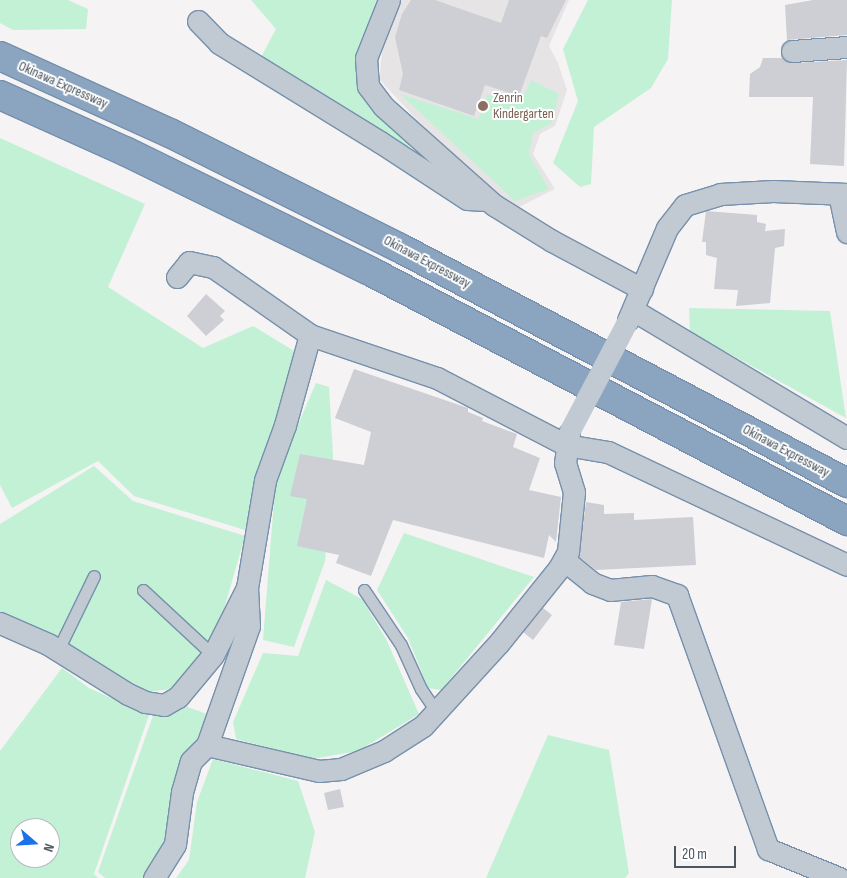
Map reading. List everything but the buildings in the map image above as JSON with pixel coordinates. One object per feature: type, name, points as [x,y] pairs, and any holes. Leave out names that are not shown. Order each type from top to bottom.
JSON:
[{"type":"highway","name":"Okinawa Expressway","points":[[0,56],[170,133],[400,248],[847,483]]},
{"type":"highway","points":[[0,95],[142,160],[368,270],[847,522]]},
{"type":"street","points":[[389,0],[366,58],[368,86],[384,107],[490,201],[552,241],[642,289]]},
{"type":"street","points":[[198,21],[219,43],[380,142],[467,199],[490,201]]},
{"type":"street","points":[[792,51],[847,47]]},
{"type":"street","points":[[207,745],[320,771],[341,769],[384,751],[437,713],[498,644],[564,560],[572,522],[574,492],[565,463],[568,437],[631,315],[667,228],[685,205],[720,194],[772,191],[843,194],[847,232]]},
{"type":"street","points":[[177,277],[189,262],[213,267],[310,335],[437,378],[568,437],[608,452],[847,566]]},
{"type":"street","points":[[631,315],[847,438]]},
{"type":"street","points":[[154,878],[175,844],[182,792],[191,761],[207,745],[249,626],[247,588],[265,480],[285,425],[310,335]]},
{"type":"street","points":[[564,560],[592,583],[610,590],[652,586],[677,595],[768,848],[839,878]]},
{"type":"street","points":[[0,623],[58,650],[128,694],[145,702],[164,705],[178,697],[213,655],[247,588]]},
{"type":"lane","points":[[58,650],[94,576]]},
{"type":"lane","points":[[143,590],[213,655]]},
{"type":"lane","points":[[364,590],[401,645],[421,689],[437,713]]},
{"type":"shaded area","name":"Zenrin Kindergarten","points":[[400,0],[569,0],[549,46],[558,63],[567,90],[555,126],[540,134],[533,154],[555,189],[513,210],[419,122],[379,79],[386,20]]},
{"type":"green space","points":[[0,0],[68,0],[88,9],[86,29],[13,30],[0,23]]},
{"type":"green space","points":[[251,0],[377,0],[357,61],[413,146],[401,147],[260,59],[276,29]]},
{"type":"green space","points":[[588,0],[672,0],[668,59],[651,88],[594,127],[591,184],[580,187],[553,163],[578,101],[563,49]]},
{"type":"green space","points":[[531,80],[559,94],[551,124],[533,133],[529,155],[549,189],[515,201],[400,94],[478,119],[487,95],[521,102]]},
{"type":"green space","points":[[0,138],[145,204],[108,287],[203,348],[253,326],[294,351],[245,530],[134,496],[98,461],[12,508],[0,485]]},
{"type":"green space","points":[[689,308],[830,311],[846,418],[690,332]]},
{"type":"green space","points":[[316,383],[329,387],[333,455],[325,561],[294,647],[263,640],[276,476]]},
{"type":"green space","points":[[94,466],[133,501],[245,536],[218,630],[190,672],[171,689],[148,692],[55,639],[0,616],[0,524]]},
{"type":"green space","points":[[404,533],[534,577],[441,690],[428,688],[408,638],[377,590]]},
{"type":"green space","points":[[326,580],[362,599],[386,639],[419,714],[358,751],[312,759],[236,739],[233,722],[263,653],[298,656]]},
{"type":"green space","points":[[62,668],[89,688],[149,715],[94,874],[98,878],[0,878],[0,751]]},
{"type":"green space","points":[[182,705],[207,714],[173,799],[167,835],[147,878],[105,878],[98,872],[155,710]]},
{"type":"green space","points":[[548,735],[609,750],[629,873],[625,878],[486,878]]},
{"type":"green space","points":[[213,759],[298,781],[315,832],[305,878],[176,878],[189,860],[197,802]]},
{"type":"place","name":"Zenrin Kindergarten","points":[[483,106]]}]
